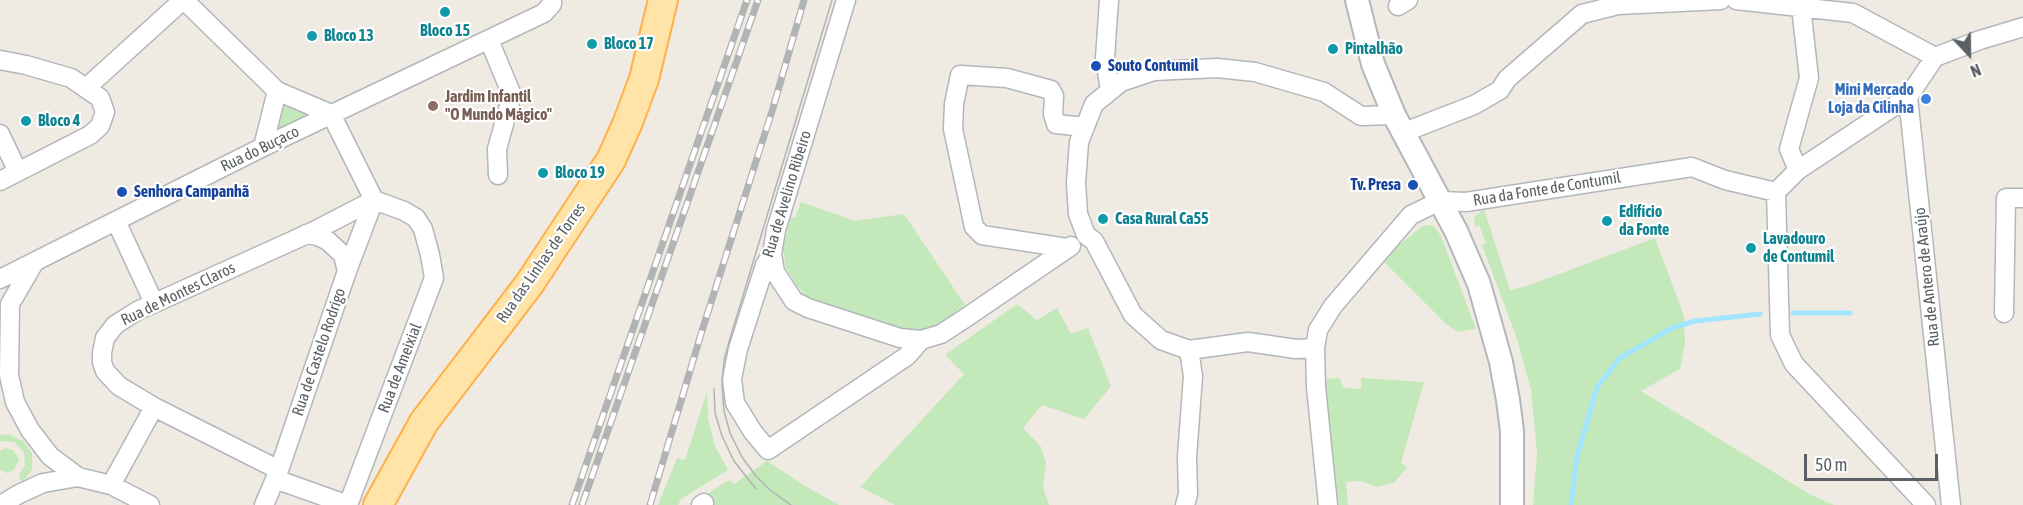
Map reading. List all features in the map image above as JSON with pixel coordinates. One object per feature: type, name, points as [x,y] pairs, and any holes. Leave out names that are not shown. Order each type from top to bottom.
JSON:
[{"type":"main road","name":"Rua das Linhas de Torres","points":[[378,505],[424,422],[530,283],[611,160],[640,90],[661,1]]},
{"type":"street","points":[[86,88],[183,0],[277,91],[331,114],[374,200]]},
{"type":"street","name":"Rua de Avelino Ribeiro","points":[[846,0],[780,219],[772,255],[765,265],[750,310],[732,379],[733,395],[740,413],[768,450],[907,356],[921,340]]},
{"type":"street","points":[[1109,0],[1105,58],[1110,91]]},
{"type":"street","points":[[1357,0],[1373,64],[1398,124],[1456,231],[1479,284],[1501,362],[1512,431],[1512,505]]},
{"type":"street","points":[[1315,348],[1248,342],[1189,350],[1161,340],[1133,315],[1094,241],[1086,235],[1078,214],[1076,183],[1079,142],[1094,104],[1121,82],[1155,71],[1217,68],[1255,72],[1324,92],[1361,116],[1398,124],[1473,105],[1500,90],[1507,79],[1582,14],[1618,4],[1721,0]]},
{"type":"street","points":[[1736,0],[1801,8],[1854,7],[1935,57]]},
{"type":"street","name":"Rua do Buçaco","points":[[0,279],[263,147],[544,14],[552,2]]},
{"type":"street","points":[[1798,170],[1790,149],[1809,78],[1801,8]]},
{"type":"street","points":[[1926,505],[1794,364],[1780,335],[1776,192],[1798,170],[1908,97],[1935,57],[2023,27]]},
{"type":"street","points":[[489,40],[512,95],[497,149],[498,175]]},
{"type":"street","points":[[0,60],[71,78],[100,98],[105,112],[100,126],[74,144],[0,181]]},
{"type":"street","points":[[1067,248],[982,235],[974,227],[953,129],[954,104],[960,75],[1006,78],[1051,90],[1054,96],[1053,114],[1056,124],[1085,127]]},
{"type":"street","points":[[263,147],[277,91]]},
{"type":"street","name":"Rua de Antero de Araújo","points":[[1908,97],[1950,505]]},
{"type":"street","points":[[0,134],[18,172]]},
{"type":"street","name":"Rua da Fonte de Contumil","points":[[1440,201],[1466,202],[1692,167],[1725,180],[1776,192]]},
{"type":"street","points":[[2004,313],[2006,198],[2023,198]]},
{"type":"street","name":"Rua de Ameixial","points":[[348,505],[434,278],[423,229],[416,218],[374,200]]},
{"type":"street","name":"Rua de Montes Claros","points":[[348,505],[277,475],[119,386],[105,371],[102,353],[105,338],[115,325],[154,303],[306,234],[374,200]]},
{"type":"street","name":"Rua de Castelo Rodrigo","points":[[264,505],[277,475],[347,271],[374,200]]},
{"type":"street","points":[[1328,505],[1316,387],[1315,348],[1318,330],[1333,306],[1402,223],[1412,215],[1440,201]]},
{"type":"street","points":[[116,221],[154,303]]},
{"type":"street","points":[[306,234],[328,241],[343,255],[347,271]]},
{"type":"street","points":[[772,255],[775,272],[794,301],[808,308],[900,338],[921,340],[941,334],[1086,235]]},
{"type":"street","points":[[34,263],[5,307],[9,375],[15,402],[30,430],[50,456],[78,477],[111,485],[150,505]]},
{"type":"street","points":[[1185,505],[1188,494],[1187,457],[1193,375],[1189,350]]},
{"type":"street","points":[[111,485],[154,407]]},
{"type":"street","points":[[1,505],[43,483],[78,477]]},
{"type":"green space","points":[[285,101],[308,111],[310,116],[281,132],[277,129],[280,103]]},
{"type":"green space","points":[[801,202],[855,221],[904,214],[965,305],[931,329],[907,331],[812,302],[797,286],[786,268],[783,248],[791,217],[795,218]]},
{"type":"green space","points":[[1484,209],[1510,290],[1530,285],[1655,238],[1684,316],[1685,344],[1680,369],[1641,391],[1811,495],[1834,505],[1533,505],[1537,453],[1531,390],[1517,339],[1482,245],[1486,243],[1479,225],[1475,227],[1474,217]]},
{"type":"green space","points":[[1424,225],[1434,226],[1441,236],[1476,329],[1457,332],[1445,323],[1384,262],[1395,248]]},
{"type":"green space","points":[[1017,304],[1037,320],[1057,308],[1071,334],[1088,328],[1111,386],[1084,419],[1042,405],[1023,428],[1041,447],[1046,463],[1043,487],[1049,505],[895,505],[860,487],[964,374],[945,355]]},
{"type":"green space","points":[[1339,378],[1344,388],[1361,389],[1361,378],[1424,382],[1401,463],[1407,467],[1394,483],[1376,487],[1361,481],[1346,482],[1348,505],[1334,505],[1323,379]]},
{"type":"green space","points":[[707,392],[708,418],[715,446],[728,470],[681,499],[678,505],[658,505],[677,458],[685,460]]},
{"type":"green space","points":[[9,434],[23,441],[32,453],[32,470],[23,481],[20,480],[19,475],[25,465],[24,452],[14,442],[0,441],[0,435]]},
{"type":"green space","points":[[5,448],[13,450],[19,459],[14,470],[7,473],[0,470],[0,451]]},
{"type":"green space","points":[[767,461],[839,505],[714,505],[707,494],[729,480],[734,484]]},
{"type":"waterway","points":[[1793,313],[1850,313]]},
{"type":"waterway","points":[[1571,505],[1577,456],[1597,387],[1620,358],[1672,328],[1695,321],[1760,314]]},
{"type":"tram line","points":[[791,505],[770,490],[756,476],[742,457],[730,433],[724,411],[722,386],[724,360],[832,0]]},
{"type":"tram line","points":[[714,389],[715,413],[722,436],[734,461],[756,489]]},
{"type":"railway","points":[[572,505],[747,0]]},
{"type":"railway","points":[[582,505],[758,0]]},
{"type":"railway","points":[[650,505],[701,334],[773,108],[804,0]]},
{"type":"place","name":"Bloco 15","points":[[445,12]]},
{"type":"place","name":"Bloco 13","points":[[312,36]]},
{"type":"place","name":"Bloco 17","points":[[592,44]]},
{"type":"place","name":"Pintalhão","points":[[1333,49]]},
{"type":"place","name":"Souto Contumil","points":[[1096,66]]},
{"type":"place","name":"Mini Mercado Loja da Cilinha","points":[[1926,99]]},
{"type":"place","name":"Jardim Infantil \"O Mundo Mágico\"","points":[[433,106]]},
{"type":"place","name":"Bloco 4","points":[[26,121]]},
{"type":"place","name":"Bloco 19","points":[[543,173]]},
{"type":"place","name":"Tv. Presa","points":[[1413,185]]},
{"type":"place","name":"Senhora Campanhã","points":[[122,192]]},
{"type":"place","name":"Casa Rural Ca55","points":[[1103,219]]},
{"type":"place","name":"Edifício da Fonte","points":[[1607,221]]},
{"type":"place","name":"Lavadouro de Contumil","points":[[1751,248]]}]
